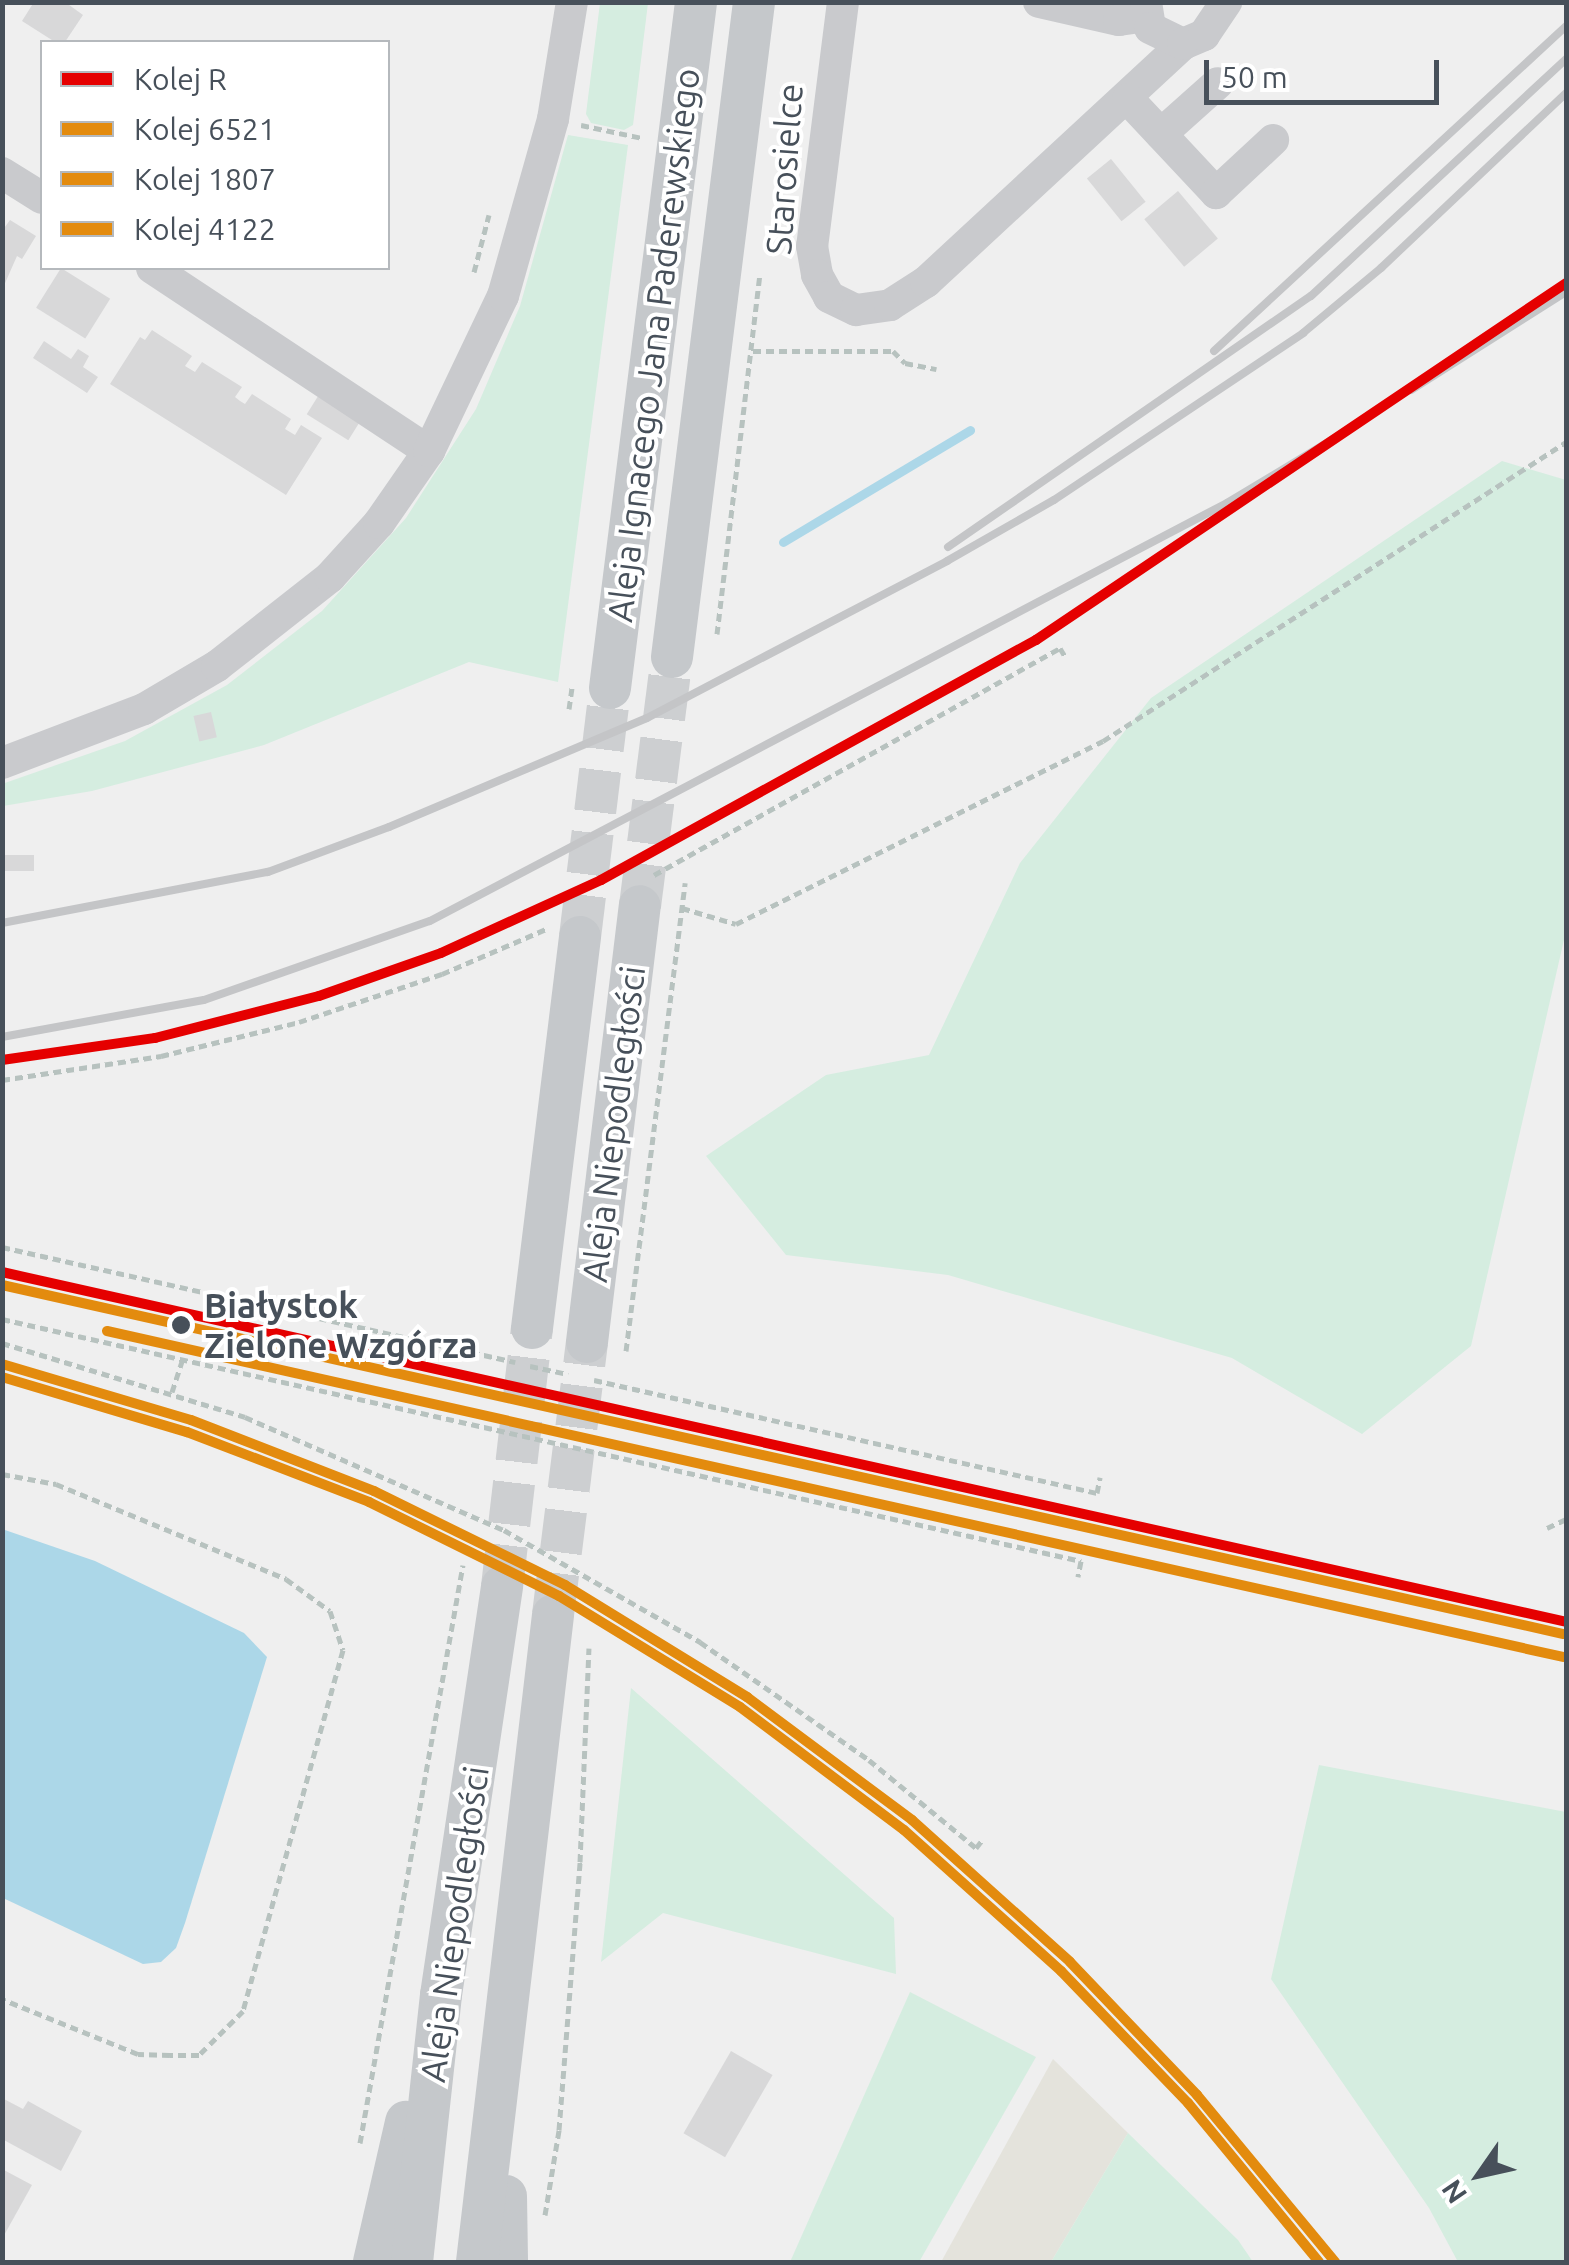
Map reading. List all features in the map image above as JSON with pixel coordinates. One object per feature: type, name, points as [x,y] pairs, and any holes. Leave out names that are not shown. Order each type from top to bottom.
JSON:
[{"type":"main road","name":"Aleja Ignacego Jana Paderewskiego","points":[[610,688],[696,2]]},
{"type":"main road","name":"Aleja Ignacego Jana Paderewskiego","points":[[672,657],[754,2]]},
{"type":"main road","name":"Aleja Niepodległości","points":[[607,1346],[641,894]]},
{"type":"main road","name":"Aleja Niepodległości","points":[[532,1328],[570,930]]},
{"type":"main road","name":"Aleja Niepodległości","points":[[412,2262],[441,1995],[502,1587]]},
{"type":"main road","name":"Aleja Niepodległości","points":[[477,2262],[553,1615]]},
{"type":"main road","points":[[374,2262],[441,1995]]},
{"type":"main road","points":[[502,2061],[507,2262]]},
{"type":"street","points":[[2,763],[144,709],[264,634],[379,523],[429,451],[503,296],[554,119],[572,2]]},
{"type":"street","name":"Starosielce","points":[[842,2],[812,246],[816,275],[829,296],[856,310],[890,305],[926,282],[1128,100]]},
{"type":"street","points":[[1039,2],[1119,20],[1146,9],[1159,37],[1183,44]]},
{"type":"street","points":[[1218,6],[1204,34],[1183,44],[1128,100],[1216,193],[1273,140]]},
{"type":"street","points":[[1161,134],[1218,83]]},
{"type":"street","points":[[2,172],[40,197]]},
{"type":"street","points":[[155,270],[429,451]]},
{"type":"path","points":[[570,122],[642,138]]},
{"type":"path","points":[[716,634],[753,351],[760,258]]},
{"type":"path","points":[[753,351],[893,351],[905,363],[936,369]]},
{"type":"path","points":[[682,908],[736,924],[1103,742],[1566,442]]},
{"type":"path","points":[[641,894],[1060,648],[1066,658]]},
{"type":"path","points":[[607,1346],[686,883]]},
{"type":"path","points":[[2,1080],[160,1056],[299,1022],[570,930]]},
{"type":"path","points":[[2,1247],[1097,1492],[1100,1476]]},
{"type":"path","points":[[2,1319],[1081,1561],[1078,1577]]},
{"type":"path","points":[[172,1392],[183,1359]]},
{"type":"path","points":[[2,1474],[56,1484],[286,1579],[330,1611],[343,1650],[244,2011],[199,2055],[154,2054],[2,1999]]},
{"type":"path","points":[[1548,1528],[1566,1520]]},
{"type":"path","points":[[360,2145],[463,1565]]},
{"type":"path","points":[[542,2231],[559,2130],[590,1636]]},
{"type":"shaded area","points":[[1053,2059],[1128,2133],[1051,2262],[941,2262]]},
{"type":"green space","points":[[600,3],[648,3],[633,125],[624,130],[591,123],[586,114]]},
{"type":"green space","points":[[568,135],[628,145],[558,682],[469,662],[264,745],[92,791],[3,806],[2,784],[125,741],[227,685],[322,611],[406,518],[476,409],[520,306]]},
{"type":"green space","points":[[1502,461],[1566,480],[1566,931],[1471,1346],[1362,1434],[1232,1358],[948,1275],[786,1255],[706,1156],[826,1075],[929,1055],[1020,863],[1151,698]]},
{"type":"green space","points":[[631,1688],[894,1918],[896,1974],[663,1913],[601,1962]]},
{"type":"green space","points":[[1319,1765],[1566,1812],[1566,2262],[1458,2262],[1429,2208],[1271,1979]]},
{"type":"green space","points":[[910,1992],[1036,2057],[919,2262],[790,2262]]},
{"type":"green space","points":[[1128,2133],[1238,2240],[1253,2262],[1051,2262]]},
{"type":"water","points":[[2,1529],[95,1561],[244,1633],[267,1657],[185,1923],[176,1948],[161,1962],[143,1964],[3,1898]]},
{"type":"building","points":[[34,2],[65,2],[83,15],[66,40],[52,40],[22,21]]},
{"type":"building","points":[[1111,159],[1146,202],[1122,221],[1087,179]]},
{"type":"building","points":[[1178,191],[1218,238],[1184,267],[1144,219]]},
{"type":"building","points":[[10,220],[36,236],[22,259],[17,256],[2,290],[2,231]]},
{"type":"building","points":[[60,270],[110,299],[85,339],[36,308]]},
{"type":"building","points":[[152,330],[192,356],[185,366],[195,372],[202,362],[242,387],[235,397],[240,401],[245,404],[252,394],[291,419],[285,429],[295,435],[301,425],[322,438],[286,495],[110,384],[140,337],[145,340]]},
{"type":"building","points":[[44,341],[71,359],[78,349],[89,356],[83,367],[98,377],[87,393],[33,358]]},
{"type":"building","points":[[320,393],[362,419],[348,440],[307,414]]},
{"type":"building","points":[[211,712],[217,737],[199,741],[193,716]]},
{"type":"building","points":[[2,855],[34,855],[34,871],[2,871]]},
{"type":"building","points":[[731,2051],[773,2075],[725,2157],[684,2133]]},
{"type":"building","points":[[2,2098],[23,2109],[28,2101],[82,2131],[61,2171],[2,2139]]},
{"type":"building","points":[[2,2169],[32,2185],[2,2239]]},
{"type":"waterway","points":[[783,542],[970,430]]},
{"type":"tunnel","points":[[640,906],[672,657]]},
{"type":"tunnel","points":[[580,937],[610,688]]},
{"type":"tunnel","points":[[502,1587],[532,1328]]},
{"type":"tunnel","points":[[553,1615],[587,1342]]},
{"type":"railway","points":[[1214,351],[1566,26]]},
{"type":"railway","points":[[948,547],[1311,296],[1566,59]]},
{"type":"railway","points":[[2,923],[268,872],[389,827],[647,718],[947,561],[1054,500],[1303,333],[1381,268],[1566,93]]},
{"type":"railway","points":[[1411,390],[1566,292]]},
{"type":"railway","points":[[2,1037],[204,1000],[430,921],[1227,503],[1358,424]]},
{"type":"rail line","name":"R","points":[[2,1060],[155,1038],[319,996],[441,953],[601,880],[1036,640],[1566,283]]},
{"type":"rail line","name":"R","points":[[2,1272],[1566,1622]]},
{"type":"rail line","name":"4122","points":[[2,1285],[1563,1634]]},
{"type":"rail line","name":"6521","points":[[107,1331],[1563,1657]]},
{"type":"rail line","name":"1807","points":[[2,1364],[191,1420],[374,1491],[565,1585],[747,1697],[912,1820],[1070,1962],[1197,2095],[1335,2262]]},
{"type":"rail line","name":"6521","points":[[2,1377],[187,1432],[369,1502],[559,1596],[740,1707],[904,1830],[1061,1971],[1188,2103],[1319,2262]]},
{"type":"place","name":"Białystok Zielone Wzgórza","points":[[181,1325]]}]
